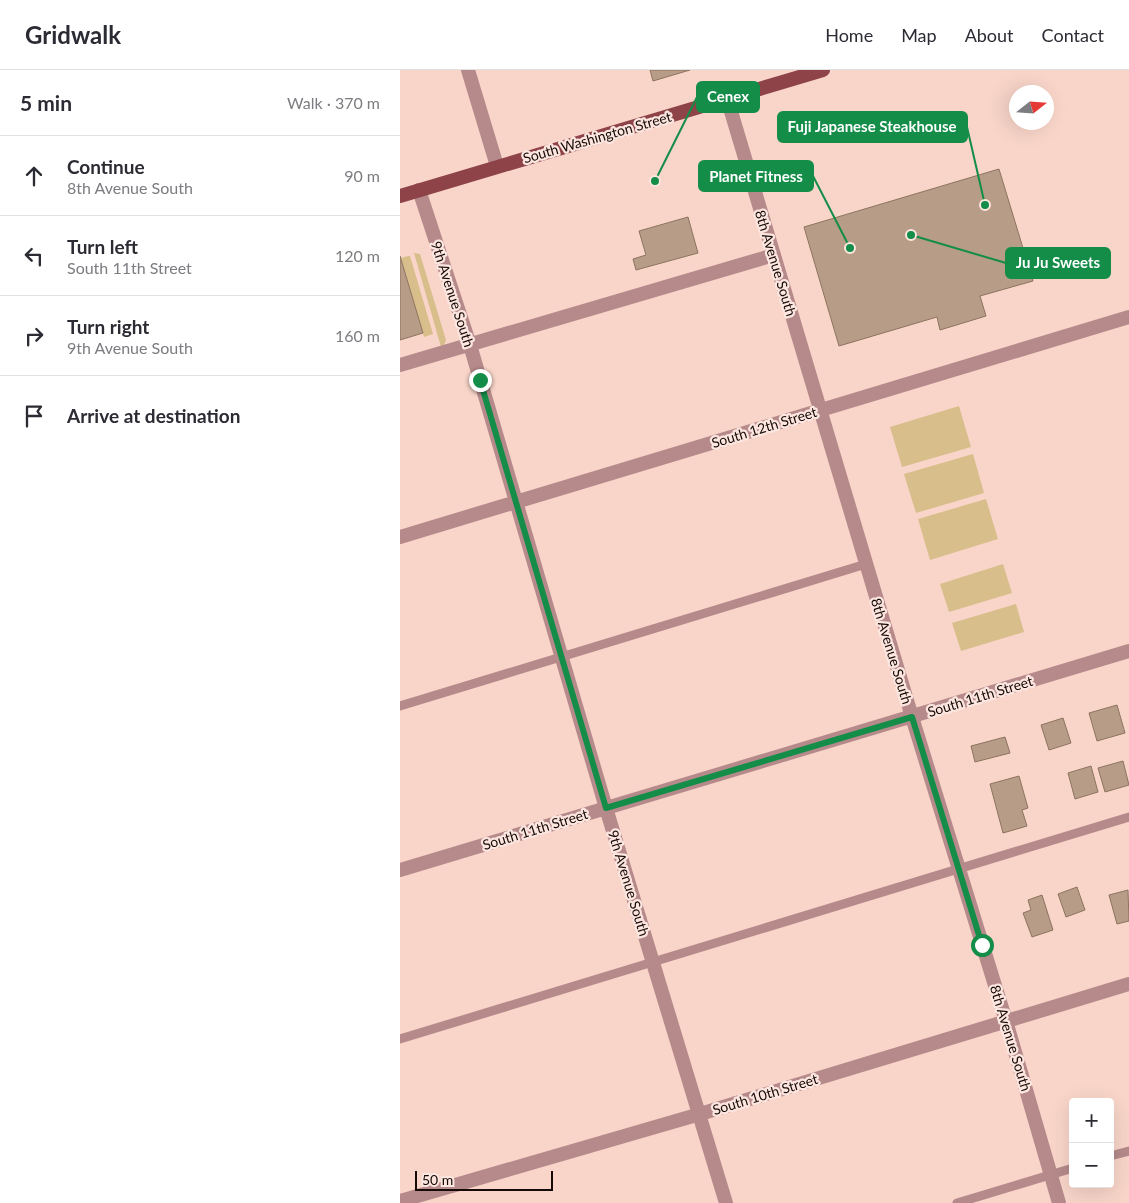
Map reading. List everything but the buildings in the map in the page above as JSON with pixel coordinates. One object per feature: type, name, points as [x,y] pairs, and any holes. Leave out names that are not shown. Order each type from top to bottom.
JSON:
[{"type":"main road","name":"South Washington Street","points":[[400,196],[727,98],[799,73],[823,70]]},
{"type":"street","points":[[468,70],[497,166]]},
{"type":"street","name":"8th Avenue South","points":[[727,98],[912,717],[1006,1021],[1059,1203]]},
{"type":"street","name":"9th Avenue South","points":[[419,190],[470,344],[606,808],[726,1203]]},
{"type":"street","points":[[400,365],[774,255]]},
{"type":"street","name":"South 12th Street","points":[[400,537],[1129,317]]},
{"type":"street","name":"South 11th Street","points":[[400,870],[1129,651]]},
{"type":"street","name":"South 10th Street","points":[[400,1201],[700,1114],[1129,984]]},
{"type":"lane","points":[[400,706],[866,564]]},
{"type":"lane","points":[[400,1039],[1129,817]]},
{"type":"lane","points":[[1114,1155],[1129,1151]]},
{"type":"lane","points":[[957,1203],[1069,1169]]},
{"type":"shaded area","points":[[414,253],[420,254],[446,340],[441,347]]},
{"type":"shaded area","points":[[410,256],[433,334],[424,337],[401,258]]},
{"type":"shaded area","points":[[959,406],[971,447],[902,467],[890,427]]},
{"type":"shaded area","points":[[973,454],[984,493],[916,513],[904,474]]},
{"type":"shaded area","points":[[986,499],[998,539],[930,560],[918,519]]},
{"type":"shaded area","points":[[1003,564],[1012,593],[949,612],[940,584]]},
{"type":"shaded area","points":[[1016,604],[1024,632],[961,651],[952,623]]},
{"type":"place","name":"Cenex","points":[[655,181]]},
{"type":"place","name":"Fuji Japanese Steakhouse","points":[[985,205]]},
{"type":"place","name":"Ju Ju Sweets","points":[[911,235]]},
{"type":"place","name":"Planet Fitness","points":[[850,248]]},
{"type":"route","points":[[480,380],[606,808],[912,717],[982,945]]}]
